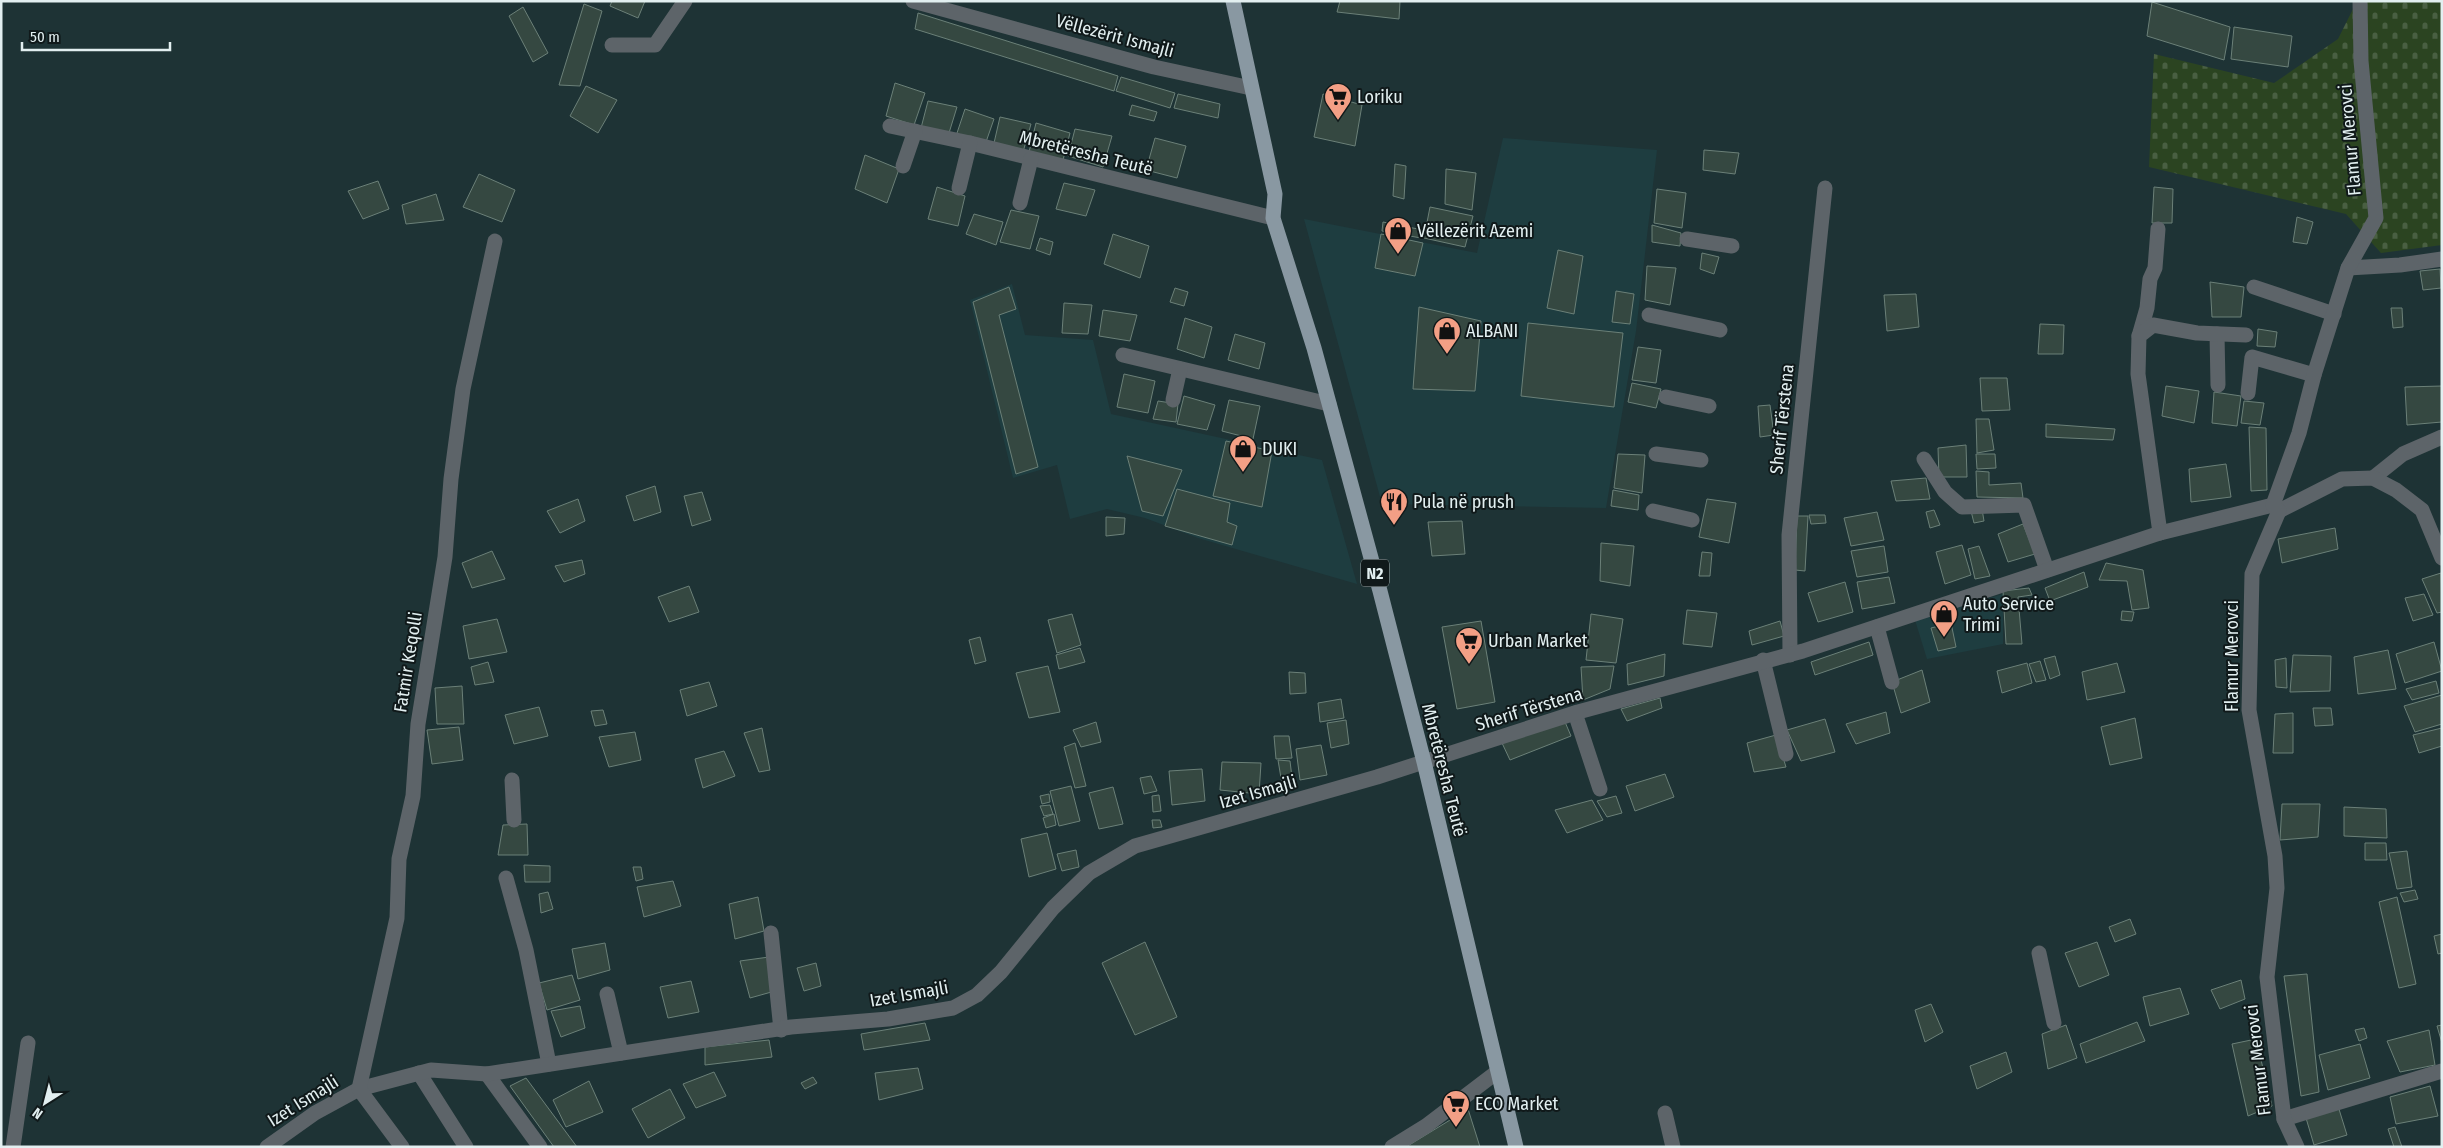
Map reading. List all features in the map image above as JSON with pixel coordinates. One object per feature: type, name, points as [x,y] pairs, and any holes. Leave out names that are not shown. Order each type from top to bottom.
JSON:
[{"type":"main road","name":"Mbretëresha Teutë","points":[[1232,1],[1274,194],[1273,218],[1314,348],[1424,762],[1516,1147]]},
{"type":"street","points":[[612,45],[655,45],[685,1]]},
{"type":"street","name":"Vëllezërit Ismajli","points":[[913,1],[1154,67],[1251,88]]},
{"type":"street","name":"Flamur Merovci","points":[[2297,1147],[2284,1119],[2268,977],[2278,888],[2276,864],[2249,710],[2252,574],[2300,433],[2314,375],[2348,268],[2376,218],[2361,60],[2360,1]]},
{"type":"street","name":"Mbretëresha Teutë","points":[[890,126],[970,143],[1273,218]]},
{"type":"street","points":[[903,166],[915,131]]},
{"type":"street","points":[[958,188],[970,143]]},
{"type":"street","points":[[1020,203],[1031,159]]},
{"type":"street","name":"Sherif Tërstena","points":[[1790,655],[1789,536],[1825,188]]},
{"type":"street","points":[[2158,229],[2155,268],[2150,279],[2147,308],[2138,336],[2138,374],[2160,533]]},
{"type":"street","points":[[1687,239],[1732,246]]},
{"type":"street","name":"Fatmir Keqolli","points":[[359,1088],[397,918],[398,859],[413,796],[418,724],[445,557],[451,479],[462,398],[495,241]]},
{"type":"street","points":[[2348,268],[2400,265],[2442,259]]},
{"type":"street","points":[[2254,287],[2334,314]]},
{"type":"street","points":[[1649,315],[1720,330]]},
{"type":"street","points":[[2138,336],[2153,325],[2217,334],[2246,335]]},
{"type":"street","points":[[2217,334],[2218,385]]},
{"type":"street","points":[[1123,355],[1329,404]]},
{"type":"street","points":[[2248,393],[2252,357],[2314,375]]},
{"type":"street","points":[[1173,400],[1180,369]]},
{"type":"street","points":[[1666,397],[1709,406]]},
{"type":"street","points":[[2442,437],[2403,454],[2373,478],[2396,490],[2422,510],[2442,558]]},
{"type":"street","points":[[1656,454],[1701,460]]},
{"type":"street","points":[[1924,459],[1945,492],[1962,507],[2024,506],[2047,570]]},
{"type":"street","name":"Sherif Tërstena","points":[[1424,762],[1575,713],[1790,655],[2160,533],[2276,508],[2342,479],[2373,478]]},
{"type":"street","points":[[1653,510],[1692,520]]},
{"type":"street","points":[[1877,627],[1892,682]]},
{"type":"street","points":[[1764,661],[1786,754]]},
{"type":"street","points":[[1575,713],[1600,789]]},
{"type":"street","name":"Izet Ismajli","points":[[267,1147],[315,1113],[359,1088],[431,1070],[487,1074],[781,1030],[888,1020],[953,1008],[977,995],[1001,972],[1053,908],[1089,873],[1135,846],[1424,762]]},
{"type":"street","points":[[512,780],[514,820]]},
{"type":"street","points":[[506,878],[526,950],[549,1064]]},
{"type":"street","points":[[771,933],[781,1030]]},
{"type":"street","points":[[2039,953],[2054,1023]]},
{"type":"street","points":[[607,994],[621,1053]]},
{"type":"street","points":[[13,1147],[28,1043]]},
{"type":"street","points":[[2284,1119],[2442,1071]]},
{"type":"street","points":[[1392,1147],[1426,1126],[1497,1072]]},
{"type":"street","points":[[419,1073],[466,1147]]},
{"type":"street","points":[[487,1074],[540,1147]]},
{"type":"street","name":"Izet Ismajli","points":[[359,1088],[402,1147]]},
{"type":"street","points":[[1665,1113],[1673,1147]]},
{"type":"shaded area","points":[[1503,138],[1657,150],[1636,331],[1606,508],[1382,504],[1304,219],[1477,253]]},
{"type":"shaded area","points":[[1012,284],[1025,335],[1093,340],[1111,414],[1322,460],[1357,584],[1198,538],[1145,518],[1107,509],[1070,519],[1057,465],[1013,478],[970,300]]},
{"type":"shaded area","points":[[2003,594],[2003,644],[1927,659],[1915,620]]},
{"type":"green space","points":[[2357,1],[2442,1],[2442,245],[2381,253],[2346,214],[2149,167],[2154,54],[2274,83],[2338,39]]},
{"type":"building","points":[[612,1],[645,1],[638,18],[610,6]]},
{"type":"building","points":[[1340,1],[1400,1],[1399,19],[1337,12]]},
{"type":"building","points":[[2152,2],[2230,27],[2224,60],[2147,36]]},
{"type":"building","points":[[584,4],[602,11],[580,86],[559,85]]},
{"type":"building","points":[[523,7],[548,53],[533,62],[509,16]]},
{"type":"building","points":[[918,13],[1118,76],[1114,91],[915,29]]},
{"type":"building","points":[[2234,27],[2292,36],[2288,67],[2231,59]]},
{"type":"building","points":[[1121,77],[1175,93],[1170,108],[1116,91]]},
{"type":"building","points":[[895,83],[925,93],[914,125],[886,116]]},
{"type":"building","points":[[586,86],[617,100],[598,133],[570,116]]},
{"type":"building","points":[[1178,94],[1220,104],[1218,118],[1174,108]]},
{"type":"building","name":"Loriku","points":[[1323,94],[1362,105],[1355,146],[1314,137]]},
{"type":"building","points":[[928,101],[957,107],[949,133],[921,128]]},
{"type":"building","points":[[1132,105],[1157,112],[1154,121],[1129,115]]},
{"type":"building","points":[[965,109],[994,119],[986,142],[956,136]]},
{"type":"building","points":[[1000,117],[1031,124],[1023,152],[994,143]]},
{"type":"building","points":[[1036,123],[1070,133],[1063,160],[1029,152]]},
{"type":"building","points":[[1075,129],[1112,136],[1103,167],[1068,156]]},
{"type":"building","points":[[1155,138],[1186,146],[1177,178],[1146,170]]},
{"type":"building","points":[[1704,150],[1739,153],[1735,174],[1703,170]]},
{"type":"building","points":[[865,155],[899,169],[887,203],[855,189]]},
{"type":"building","points":[[1395,164],[1406,166],[1404,199],[1393,196]]},
{"type":"building","points":[[1446,169],[1476,173],[1472,210],[1445,204]]},
{"type":"building","points":[[479,174],[515,190],[502,222],[463,207]]},
{"type":"building","points":[[378,181],[389,209],[363,219],[348,191]]},
{"type":"building","points":[[1064,183],[1095,190],[1086,216],[1056,209]]},
{"type":"building","points":[[937,187],[965,196],[958,226],[928,219]]},
{"type":"building","points":[[2154,187],[2173,189],[2172,223],[2152,223]]},
{"type":"building","points":[[1657,189],[1686,193],[1682,228],[1654,223]]},
{"type":"building","points":[[436,194],[444,220],[406,224],[402,205]]},
{"type":"building","points":[[1430,207],[1473,216],[1465,247],[1424,238]]},
{"type":"building","points":[[1011,210],[1039,216],[1030,249],[1000,242]]},
{"type":"building","points":[[974,214],[1003,222],[996,245],[966,234]]},
{"type":"building","points":[[2297,217],[2313,222],[2307,244],[2293,242]]},
{"type":"building","points":[[1383,222],[1423,230],[1421,238],[1382,231]]},
{"type":"building","points":[[1652,225],[1681,233],[1680,246],[1652,242]]},
{"type":"building","points":[[1113,234],[1149,246],[1140,278],[1104,264]]},
{"type":"building","name":"Vëllezërit Azemi","points":[[1381,234],[1423,243],[1415,276],[1375,268]]},
{"type":"building","points":[[1040,238],[1053,242],[1050,255],[1036,250]]},
{"type":"building","points":[[1558,250],[1583,256],[1574,314],[1547,308]]},
{"type":"building","points":[[1702,253],[1719,257],[1714,274],[1700,269]]},
{"type":"building","points":[[1647,266],[1676,268],[1670,305],[1645,300]]},
{"type":"building","points":[[2440,269],[2441,288],[2423,290],[2420,271]]},
{"type":"building","points":[[2210,282],[2244,287],[2241,317],[2212,317]]},
{"type":"building","points":[[1009,287],[1016,309],[999,315],[1038,467],[1016,474],[973,302]]},
{"type":"building","points":[[1175,288],[1188,292],[1184,306],[1170,302]]},
{"type":"building","points":[[1616,291],[1634,294],[1630,324],[1612,322]]},
{"type":"building","points":[[1916,294],[1919,327],[1887,331],[1884,295]]},
{"type":"building","points":[[1064,303],[1092,305],[1088,334],[1062,333]]},
{"type":"building","name":"ALBANI","points":[[1419,307],[1481,321],[1475,391],[1413,389]]},
{"type":"building","points":[[2391,308],[2402,308],[2403,327],[2393,328]]},
{"type":"building","points":[[1103,310],[1137,315],[1130,341],[1099,336]]},
{"type":"building","points":[[1185,318],[1212,327],[1204,358],[1177,349]]},
{"type":"building","points":[[1528,323],[1623,333],[1614,407],[1521,396]]},
{"type":"building","points":[[2040,324],[2064,325],[2063,354],[2038,354]]},
{"type":"building","points":[[2258,329],[2277,332],[2275,347],[2257,346]]},
{"type":"building","points":[[1235,334],[1265,343],[1259,369],[1228,360]]},
{"type":"building","points":[[1638,347],[1661,350],[1656,383],[1632,380]]},
{"type":"building","points":[[1124,374],[1155,381],[1148,413],[1117,407]]},
{"type":"building","points":[[1980,378],[2007,378],[2010,410],[1982,411]]},
{"type":"building","points":[[1632,383],[1661,389],[1656,408],[1628,402]]},
{"type":"building","points":[[2166,386],[2199,391],[2194,423],[2162,416]]},
{"type":"building","points":[[2442,386],[2442,422],[2407,425],[2405,387]]},
{"type":"building","points":[[2214,392],[2241,396],[2237,426],[2212,423]]},
{"type":"building","points":[[1184,396],[1215,405],[1207,430],[1177,424]]},
{"type":"building","points":[[1229,400],[1260,406],[1253,439],[1222,431]]},
{"type":"building","points":[[1158,401],[1178,404],[1176,422],[1153,419]]},
{"type":"building","points":[[2244,401],[2264,403],[2260,425],[2241,423]]},
{"type":"building","points":[[1770,405],[1774,435],[1760,437],[1758,406]]},
{"type":"building","points":[[1976,419],[1989,419],[1994,450],[1977,453]]},
{"type":"building","points":[[2046,424],[2115,429],[2113,440],[2046,437]]},
{"type":"building","points":[[2249,427],[2266,428],[2267,490],[2251,491]]},
{"type":"building","name":"DUKI","points":[[1226,441],[1272,451],[1262,507],[1213,496]]},
{"type":"building","points":[[1966,445],[1967,477],[1939,477],[1938,448]]},
{"type":"building","points":[[1618,454],[1645,455],[1642,493],[1614,488]]},
{"type":"building","points":[[1976,454],[1995,454],[1996,468],[1977,469]]},
{"type":"building","points":[[1127,456],[1182,470],[1163,516],[1142,511]]},
{"type":"building","points":[[2226,464],[2231,497],[2191,502],[2189,469]]},
{"type":"building","points":[[1976,471],[1989,472],[1989,485],[2021,483],[2023,498],[1977,497]]},
{"type":"building","points":[[1926,478],[1930,499],[1896,501],[1891,481]]},
{"type":"building","points":[[655,486],[661,512],[634,521],[626,496]]},
{"type":"building","points":[[1177,489],[1230,503],[1227,522],[1237,526],[1232,545],[1165,526]]},
{"type":"building","points":[[1613,490],[1639,495],[1638,510],[1611,506]]},
{"type":"building","points":[[702,492],[711,520],[692,526],[684,496]]},
{"type":"building","points":[[578,499],[585,521],[560,533],[547,511]]},
{"type":"building","points":[[1707,499],[1736,503],[1729,543],[1699,537]]},
{"type":"building","points":[[1982,509],[1984,521],[1974,523],[1971,511]]},
{"type":"building","points":[[1934,510],[1940,525],[1930,528],[1926,512]]},
{"type":"building","points":[[1877,512],[1884,540],[1851,546],[1844,518]]},
{"type":"building","points":[[1809,515],[1825,515],[1826,523],[1811,524]]},
{"type":"building","points":[[1797,516],[1808,516],[1805,571],[1795,570]]},
{"type":"building","points":[[1106,517],[1125,518],[1124,534],[1106,536]]},
{"type":"building","points":[[1462,521],[1465,554],[1432,556],[1428,522]]},
{"type":"building","points":[[2023,524],[2035,554],[2008,562],[1998,534]]},
{"type":"building","points":[[2335,528],[2338,549],[2282,563],[2278,539]]},
{"type":"building","points":[[1601,543],[1634,546],[1630,586],[1600,581]]},
{"type":"building","points":[[1962,545],[1971,575],[1945,584],[1936,552]]},
{"type":"building","points":[[1884,546],[1888,572],[1857,577],[1851,551]]},
{"type":"building","points":[[1979,546],[1990,576],[1975,579],[1968,549]]},
{"type":"building","points":[[492,551],[505,579],[472,588],[462,563]]},
{"type":"building","points":[[1702,552],[1712,553],[1710,576],[1699,576]]},
{"type":"building","points":[[582,560],[585,574],[564,582],[555,566]]},
{"type":"building","points":[[2106,563],[2143,570],[2149,608],[2132,610],[2127,581],[2099,580]]},
{"type":"building","points":[[2084,572],[2088,587],[2050,601],[2045,588]]},
{"type":"building","points":[[2441,573],[2442,612],[2437,613],[2422,579]]},
{"type":"building","points":[[1889,577],[1895,603],[1862,609],[1857,582]]},
{"type":"building","points":[[1845,582],[1853,612],[1818,622],[1808,593]]},
{"type":"building","points":[[689,586],[699,612],[669,622],[658,597]]},
{"type":"building","points":[[2029,588],[2032,595],[2018,597],[2022,644],[2006,644],[2003,591]]},
{"type":"building","points":[[2424,594],[2433,615],[2413,621],[2405,598]]},
{"type":"building","points":[[1687,610],[1717,613],[1712,647],[1683,644]]},
{"type":"building","points":[[2122,611],[2134,612],[2132,621],[2121,620]]},
{"type":"building","points":[[1072,614],[1081,645],[1057,653],[1048,620]]},
{"type":"building","points":[[1591,614],[1623,619],[1616,663],[1586,660]]},
{"type":"building","points":[[497,619],[507,652],[469,659],[463,626]]},
{"type":"building","name":"Urban Market","points":[[1481,621],[1495,702],[1457,709],[1442,627]]},
{"type":"building","points":[[1780,621],[1784,636],[1752,645],[1749,631]]},
{"type":"building","name":"Auto Service Trimi","points":[[1951,623],[1956,647],[1938,651],[1931,628]]},
{"type":"building","points":[[980,637],[986,661],[975,664],[969,640]]},
{"type":"building","points":[[1869,642],[1873,655],[1815,675],[1811,662]]},
{"type":"building","points":[[2434,642],[2442,671],[2405,683],[2396,654]]},
{"type":"building","points":[[1080,648],[1085,662],[1059,669],[1056,655]]},
{"type":"building","points":[[2388,650],[2396,689],[2358,694],[2354,657]]},
{"type":"building","points":[[1665,654],[1664,676],[1628,685],[1627,664]]},
{"type":"building","points":[[2293,655],[2331,656],[2330,691],[2290,692]]},
{"type":"building","points":[[2055,656],[2060,675],[2050,679],[2044,659]]},
{"type":"building","points":[[2286,658],[2287,688],[2276,687],[2275,660]]},
{"type":"building","points":[[2040,661],[2046,680],[2036,682],[2029,664]]},
{"type":"building","points":[[488,662],[494,682],[475,685],[471,667]]},
{"type":"building","points":[[2027,663],[2032,683],[2002,693],[1997,671]]},
{"type":"building","points":[[2117,663],[2125,692],[2087,700],[2082,672]]},
{"type":"building","points":[[1048,666],[1060,712],[1029,718],[1016,673]]},
{"type":"building","points":[[1614,666],[1610,689],[1583,700],[1581,667]]},
{"type":"building","points":[[1922,670],[1930,702],[1901,713],[1892,682]]},
{"type":"building","points":[[1289,672],[1305,673],[1306,693],[1290,694]]},
{"type":"building","points":[[2436,681],[2439,693],[2412,700],[2406,689]]},
{"type":"building","points":[[709,682],[717,706],[687,716],[680,690]]},
{"type":"building","points":[[462,686],[464,724],[437,724],[435,688]]},
{"type":"building","points":[[2442,695],[2442,724],[2415,732],[2404,706]]},
{"type":"building","points":[[1660,698],[1662,708],[1627,721],[1621,709]]},
{"type":"building","points":[[1341,699],[1344,718],[1320,722],[1318,703]]},
{"type":"building","points":[[539,707],[548,736],[514,744],[505,715]]},
{"type":"building","points":[[2313,708],[2331,708],[2333,725],[2315,726]]},
{"type":"building","points":[[603,710],[607,724],[595,726],[591,711]]},
{"type":"building","points":[[1886,712],[1890,733],[1856,744],[1846,724]]},
{"type":"building","points":[[2293,713],[2293,753],[2273,753],[2275,714]]},
{"type":"building","points":[[2135,718],[2142,758],[2110,765],[2101,727]]},
{"type":"building","points":[[1825,719],[1835,752],[1801,761],[1787,730]]},
{"type":"building","points":[[1346,720],[1349,744],[1331,748],[1327,723]]},
{"type":"building","points":[[1096,722],[1101,742],[1081,747],[1073,730]]},
{"type":"building","points":[[1565,722],[1571,736],[1510,760],[1502,743]]},
{"type":"building","points":[[459,727],[463,760],[432,764],[427,730]]},
{"type":"building","points":[[762,728],[770,770],[759,772],[744,733]]},
{"type":"building","points":[[2442,728],[2442,746],[2419,753],[2413,735]]},
{"type":"building","points":[[635,732],[641,760],[609,767],[599,737]]},
{"type":"building","points":[[1776,735],[1786,767],[1754,772],[1747,743]]},
{"type":"building","points":[[1274,736],[1289,736],[1292,758],[1276,759]]},
{"type":"building","points":[[1075,743],[1086,786],[1075,788],[1064,747]]},
{"type":"building","points":[[1321,745],[1327,775],[1300,780],[1296,749]]},
{"type":"building","points":[[724,751],[735,776],[703,788],[695,759]]},
{"type":"building","points":[[1278,760],[1290,761],[1293,786],[1283,790]]},
{"type":"building","points":[[1222,762],[1261,763],[1259,794],[1220,790]]},
{"type":"building","points":[[1202,769],[1205,801],[1172,805],[1169,771]]},
{"type":"building","points":[[1665,774],[1674,797],[1635,811],[1626,786]]},
{"type":"building","points":[[1151,776],[1157,791],[1144,794],[1140,778]]},
{"type":"building","points":[[1071,786],[1080,821],[1059,826],[1050,791]]},
{"type":"building","points":[[1113,787],[1123,824],[1099,829],[1089,793]]},
{"type":"building","points":[[1049,794],[1050,802],[1042,804],[1040,796]]},
{"type":"building","points":[[1159,795],[1161,811],[1153,812],[1152,796]]},
{"type":"building","points":[[1616,796],[1622,813],[1607,817],[1597,801]]},
{"type":"building","points":[[1592,800],[1603,820],[1567,833],[1555,810]]},
{"type":"building","points":[[2282,804],[2320,804],[2318,837],[2280,840]]},
{"type":"building","points":[[1050,805],[1053,814],[1044,816],[1040,806]]},
{"type":"building","points":[[2344,807],[2386,809],[2387,838],[2344,836]]},
{"type":"building","points":[[1054,814],[1056,825],[1046,828],[1043,818]]},
{"type":"building","points":[[1152,820],[1160,820],[1162,827],[1153,828]]},
{"type":"building","points":[[527,824],[528,855],[498,855],[503,825]]},
{"type":"building","points":[[1047,833],[1056,869],[1029,877],[1021,839]]},
{"type":"building","points":[[2365,843],[2386,843],[2387,860],[2365,860]]},
{"type":"building","points":[[1076,850],[1079,867],[1062,871],[1057,854]]},
{"type":"building","points":[[2407,851],[2412,887],[2397,889],[2389,853]]},
{"type":"building","points":[[524,865],[550,866],[550,882],[525,882]]},
{"type":"building","points":[[633,867],[641,867],[643,879],[636,881]]},
{"type":"building","points":[[673,881],[681,906],[644,917],[637,887]]},
{"type":"building","points":[[2415,890],[2418,899],[2404,902],[2400,893]]},
{"type":"building","points":[[548,892],[553,909],[541,913],[539,894]]},
{"type":"building","points":[[758,897],[764,931],[735,939],[729,904]]},
{"type":"building","points":[[2397,897],[2416,984],[2399,988],[2379,902]]},
{"type":"building","points":[[2130,919],[2136,934],[2115,942],[2109,927]]},
{"type":"building","points":[[2442,934],[2442,953],[2438,954],[2434,936]]},
{"type":"building","points":[[1145,942],[1177,1017],[1135,1035],[1102,963]]},
{"type":"building","points":[[2097,942],[2109,975],[2079,987],[2065,953]]},
{"type":"building","points":[[605,943],[610,970],[578,979],[572,949]]},
{"type":"building","points":[[769,957],[775,991],[750,998],[740,961]]},
{"type":"building","points":[[816,963],[821,986],[804,991],[797,968]]},
{"type":"building","points":[[2307,974],[2319,1092],[2301,1096],[2284,976]]},
{"type":"building","points":[[572,975],[580,1000],[547,1010],[539,983]]},
{"type":"building","points":[[2241,980],[2245,999],[2220,1009],[2211,990]]},
{"type":"building","points":[[691,981],[699,1012],[668,1018],[660,987]]},
{"type":"building","points":[[2180,988],[2189,1014],[2150,1026],[2143,997]]},
{"type":"building","points":[[1931,1004],[1943,1032],[1925,1042],[1915,1010]]},
{"type":"building","points":[[580,1006],[585,1028],[561,1037],[551,1011]]},
{"type":"building","points":[[2137,1022],[2145,1041],[2086,1063],[2080,1044]]},
{"type":"building","points":[[925,1023],[930,1040],[864,1050],[861,1034]]},
{"type":"building","points":[[2066,1025],[2077,1058],[2048,1069],[2042,1034]]},
{"type":"building","points":[[2442,1025],[2442,1043],[2437,1026]]},
{"type":"building","points":[[2364,1028],[2367,1038],[2359,1041],[2355,1030]]},
{"type":"building","points":[[2429,1030],[2435,1065],[2400,1072],[2387,1041]]},
{"type":"building","points":[[2256,1039],[2272,1106],[2248,1116],[2232,1044]]},
{"type":"building","points":[[769,1040],[772,1057],[705,1065],[705,1047]]},
{"type":"building","points":[[2360,1044],[2370,1078],[2328,1090],[2319,1055]]},
{"type":"building","points":[[2006,1052],[2012,1072],[1977,1089],[1970,1066]]},
{"type":"building","points":[[918,1068],[923,1089],[879,1100],[875,1073]]},
{"type":"building","points":[[714,1072],[726,1096],[696,1108],[683,1084]]},
{"type":"building","points":[[813,1077],[817,1083],[805,1089],[801,1083]]},
{"type":"building","points":[[526,1078],[577,1147],[554,1147],[510,1086]]},
{"type":"building","points":[[589,1081],[603,1112],[566,1127],[553,1100]]},
{"type":"building","points":[[2430,1086],[2438,1116],[2396,1124],[2390,1097]]},
{"type":"building","points":[[670,1089],[685,1118],[648,1138],[632,1109]]},
{"type":"building","points":[[2338,1106],[2347,1135],[2314,1145],[2306,1118]]},
{"type":"building","name":"ECO Market","points":[[1468,1109],[1480,1147],[1406,1147]]},
{"type":"building","points":[[2395,1127],[2402,1147],[2394,1147],[2388,1129]]},
{"type":"place","name":"Loriku","points":[[1338,121]]},
{"type":"place","name":"Vëllezërit Azemi","points":[[1398,255]]},
{"type":"place","name":"ALBANI","points":[[1447,355]]},
{"type":"place","name":"DUKI","points":[[1243,473]]},
{"type":"place","name":"Pula në prush","points":[[1394,526]]},
{"type":"place","name":"Auto Service Trimi","points":[[1944,638]]},
{"type":"place","name":"Urban Market","points":[[1469,665]]},
{"type":"place","name":"ECO Market","points":[[1456,1128]]}]
